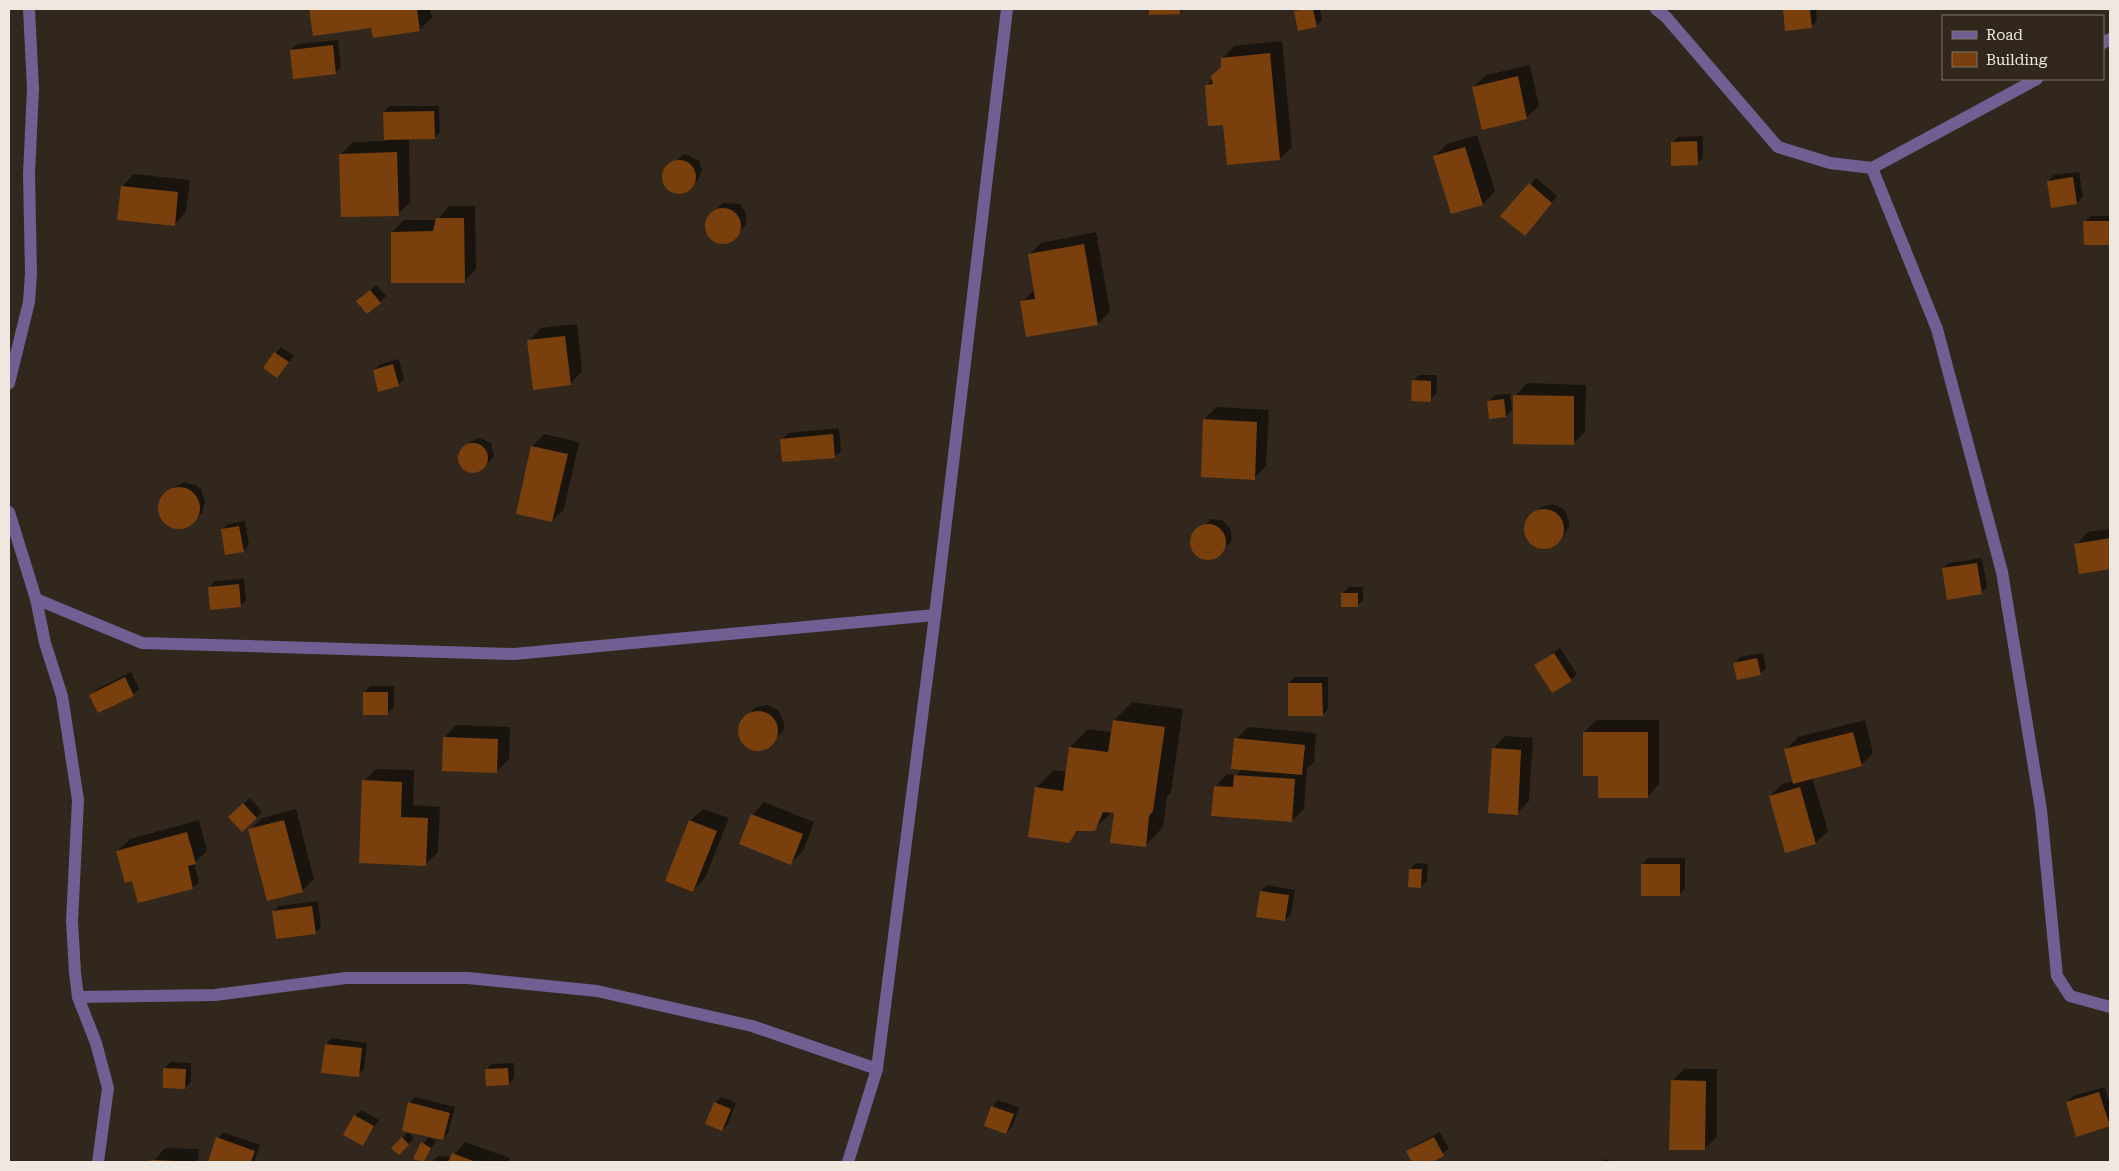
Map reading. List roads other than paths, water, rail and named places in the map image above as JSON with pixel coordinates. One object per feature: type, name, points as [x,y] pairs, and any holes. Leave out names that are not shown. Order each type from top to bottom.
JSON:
[{"type":"street","points":[[9,383],[29,302],[32,273],[29,174],[33,89],[29,9]]},
{"type":"street","points":[[848,1162],[877,1070],[935,615],[1007,9]]},
{"type":"street","points":[[1656,9],[1666,17],[1778,147],[1830,163],[1872,168],[2034,80]]},
{"type":"street","points":[[1872,168],[1937,329],[2002,572],[2041,810],[2057,976],[2070,996],[2110,1007]]},
{"type":"street","points":[[9,512],[36,599],[45,643],[62,696],[78,800],[72,921],[78,996],[96,1043],[108,1088],[98,1162]]},
{"type":"street","points":[[36,599],[142,643],[514,654],[935,615]]},
{"type":"street","points":[[78,996],[215,995],[346,978],[468,978],[607,994],[752,1026],[877,1070]]}]
